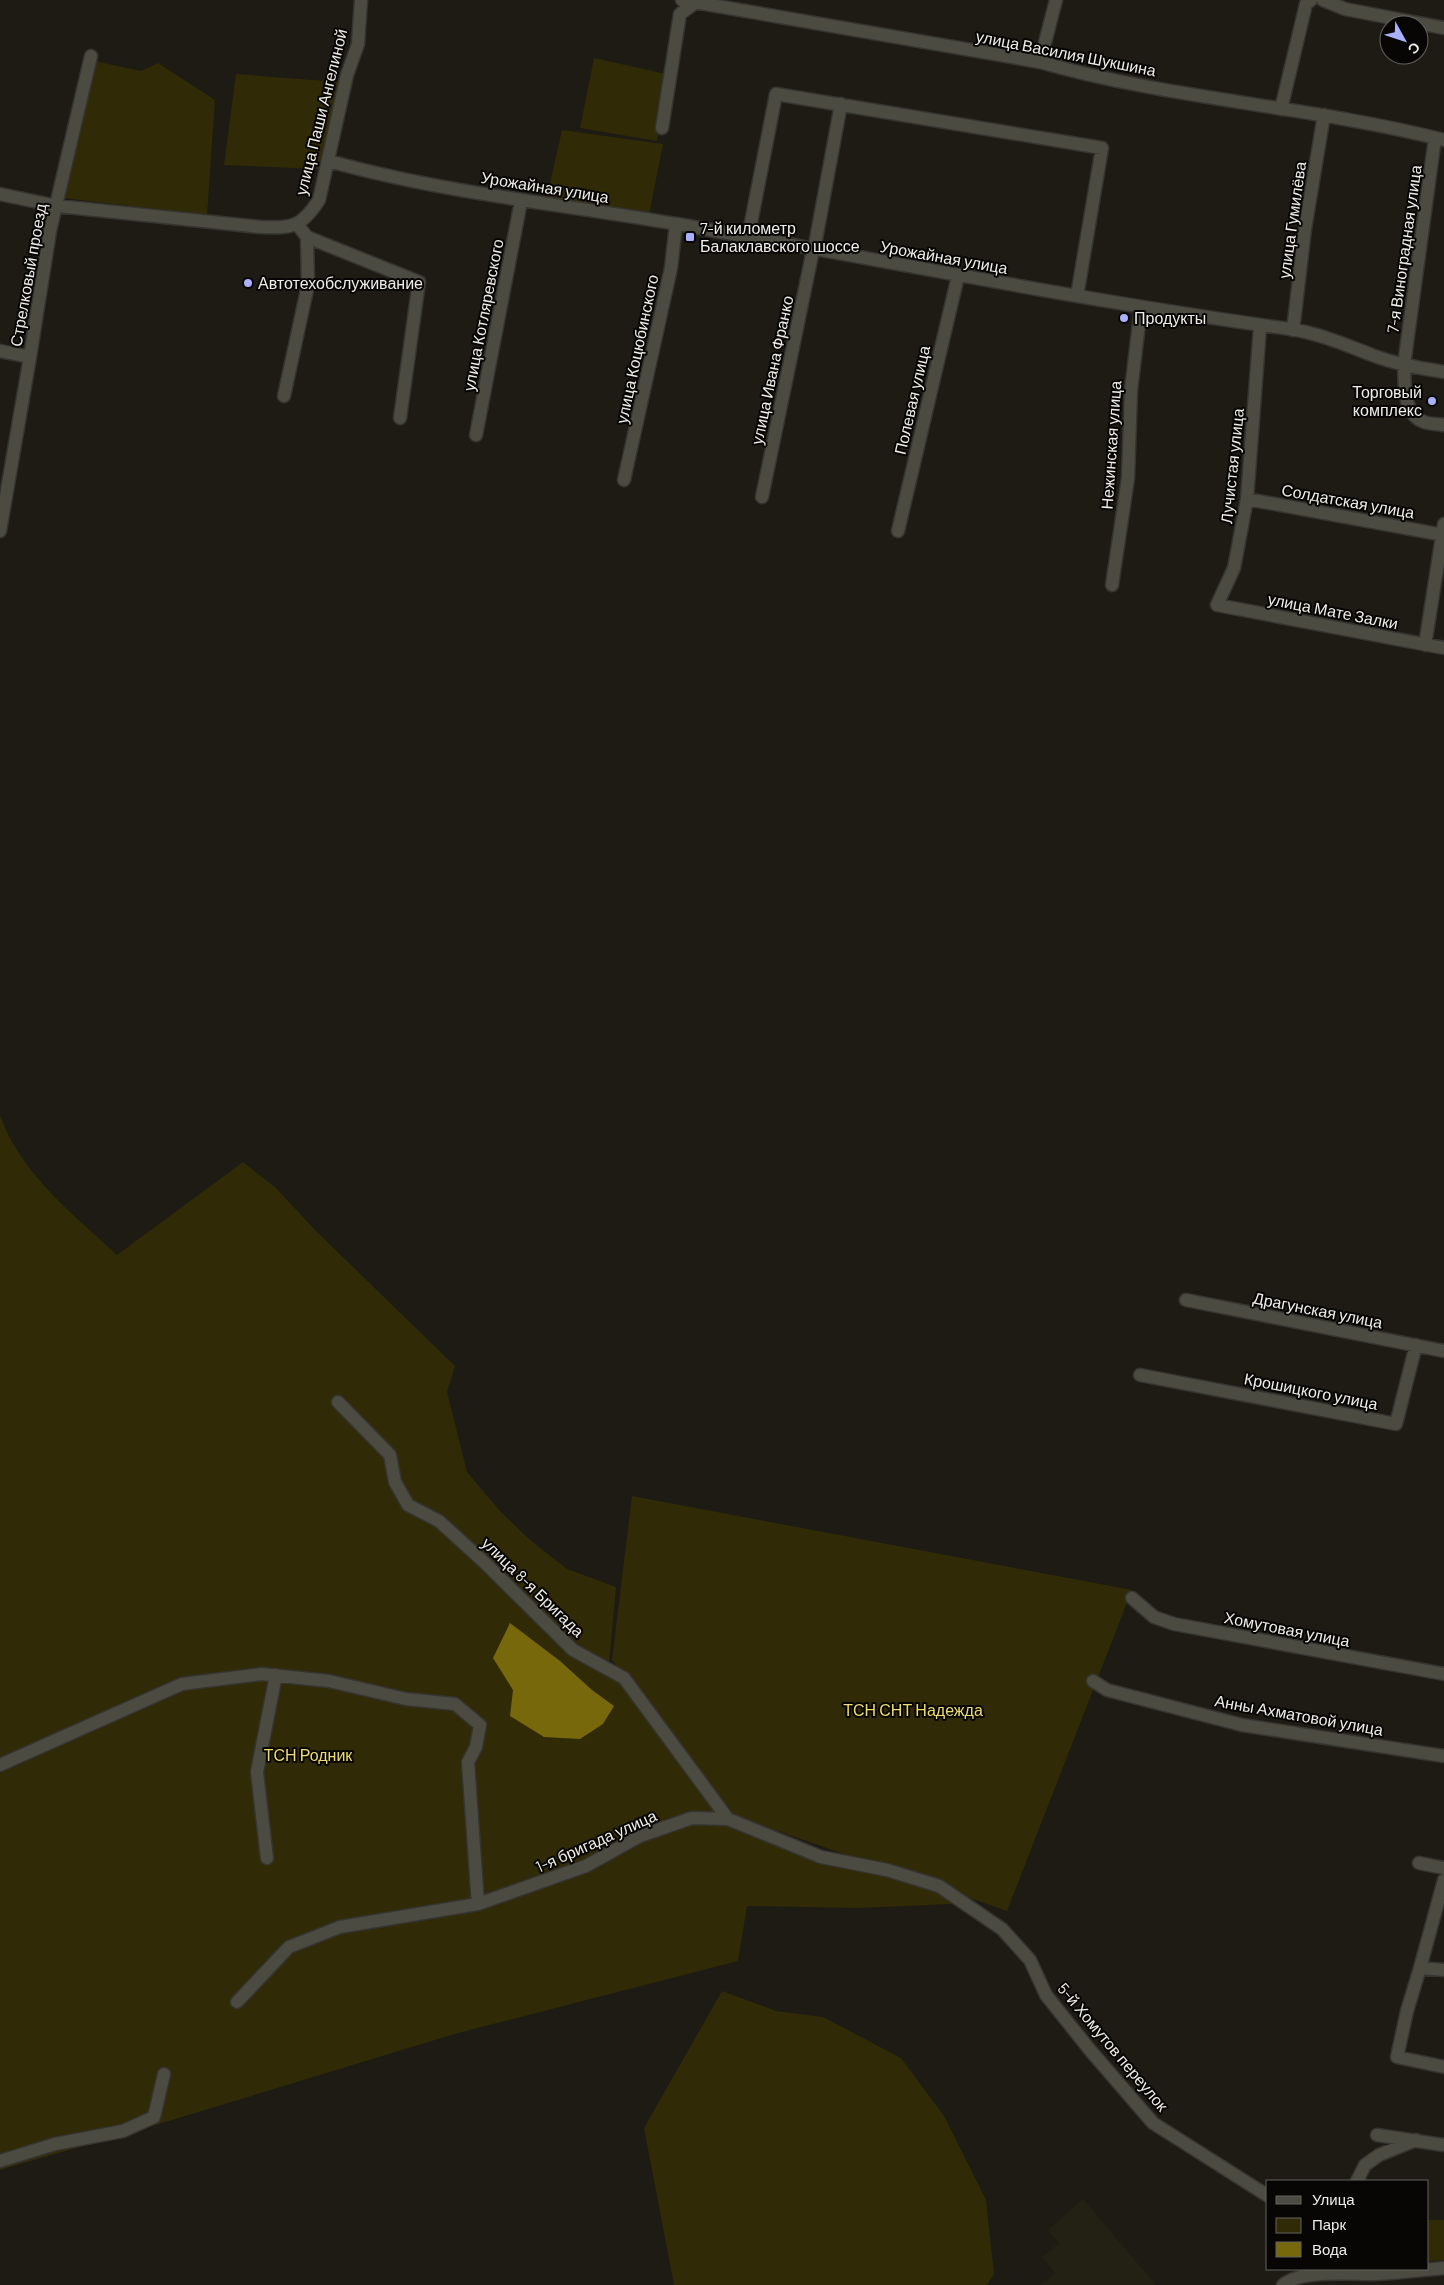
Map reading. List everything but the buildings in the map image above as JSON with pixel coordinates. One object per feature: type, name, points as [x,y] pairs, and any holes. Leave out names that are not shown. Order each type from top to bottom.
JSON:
[{"type":"street","name":"улица Паши Ангелиной","points":[[298,224],[308,217],[319,200],[347,75],[358,44],[361,0]]},
{"type":"street","name":"улица Василия Шукшина","points":[[682,0],[1040,62],[1085,75],[1324,115],[1440,139]]},
{"type":"street","points":[[1040,62],[1056,0]]},
{"type":"street","points":[[1282,109],[1306,4],[1311,0]]},
{"type":"street","points":[[1323,0],[1345,9],[1444,28]]},
{"type":"street","points":[[662,128],[680,14],[696,1]]},
{"type":"street","name":"Стрелковый проезд","points":[[0,531],[50,231],[91,56]]},
{"type":"street","points":[[748,238],[776,94],[1102,148],[1077,296]]},
{"type":"street","name":"улица Ивана Франко","points":[[762,497],[814,250],[840,104]]},
{"type":"street","name":"улица Гумилёва","points":[[1293,330],[1305,229],[1324,115]]},
{"type":"street","name":"7-я Виноградная улица","points":[[1440,139],[1404,365],[1406,400],[1411,411],[1424,422],[1444,425]]},
{"type":"street","name":"Урожайная улица","points":[[329,161],[368,172],[521,201],[676,224],[958,276],[1260,327],[1293,330],[1349,346],[1404,365],[1444,372]]},
{"type":"street","points":[[0,194],[57,206],[260,228],[283,228],[298,224],[306,237],[308,285],[284,396]]},
{"type":"street","name":"улица Котляревского","points":[[476,435],[521,201]]},
{"type":"street","name":"улица Коцюбинского","points":[[624,480],[671,268],[676,224]]},
{"type":"street","points":[[306,237],[419,282],[400,418]]},
{"type":"street","name":"Полевая улица","points":[[898,531],[958,276]]},
{"type":"street","name":"Нежинская улица","points":[[1112,585],[1128,478],[1131,390],[1141,307]]},
{"type":"street","name":"Лучистая улица","points":[[1217,605],[1234,568],[1247,499],[1260,327]]},
{"type":"street","points":[[0,352],[30,357]]},
{"type":"street","name":"Солдатская улица","points":[[1247,499],[1443,531]]},
{"type":"street","points":[[1425,645],[1443,531]]},
{"type":"street","name":"улица Мате Залки","points":[[1217,605],[1444,648]]},
{"type":"street","name":"Драгунская улица","points":[[1186,1300],[1444,1351]]},
{"type":"street","name":"Крошицкого улица","points":[[1140,1375],[1396,1424],[1416,1345]]},
{"type":"street","name":"улица 8-я Бригада","points":[[338,1402],[390,1455],[395,1482],[408,1505],[439,1521],[484,1562],[573,1650],[624,1678],[728,1819]]},
{"type":"street","name":"Хомутовая улица","points":[[1132,1598],[1154,1618],[1174,1624],[1444,1674]]},
{"type":"street","points":[[0,1765],[182,1684],[262,1674],[276,1675],[329,1681],[406,1699],[455,1704],[480,1725],[476,1747],[468,1762],[478,1904]]},
{"type":"street","points":[[267,1858],[257,1772],[276,1675]]},
{"type":"street","name":"Анны Ахматовой улица","points":[[1093,1681],[1107,1690],[1242,1725],[1444,1756]]},
{"type":"street","name":"1-я бригада улица","points":[[237,2002],[289,1947],[340,1927],[478,1904],[586,1866],[640,1836],[692,1818],[728,1819]]},
{"type":"street","name":"5-й Хомутов переулок","points":[[728,1819],[822,1857],[887,1870],[939,1886],[1002,1929],[1030,1960],[1046,1995],[1090,2050],[1153,2122],[1266,2195]]},
{"type":"street","points":[[1419,1863],[1444,1868]]},
{"type":"street","points":[[1444,1880],[1407,2011],[1397,2057],[1444,2067]]},
{"type":"street","points":[[1420,1968],[1444,1970]]},
{"type":"street","points":[[0,2161],[55,2144],[123,2131],[154,2117],[164,2074]]},
{"type":"street","points":[[1377,2135],[1444,2145]]},
{"type":"street","points":[[1358,2180],[1365,2165],[1379,2155],[1416,2140]]},
{"type":"street","points":[[1429,2269],[1444,2268]]},
{"type":"street","points":[[1283,2285],[1290,2278],[1351,2270],[1369,2274],[1419,2270]]},
{"type":"shaded area","points":[[1083,2199],[1156,2285],[1041,2285],[1055,2273],[1042,2257],[1059,2243],[1048,2230]]},
{"type":"green space","points":[[594,58],[666,74],[657,141],[580,128]]},
{"type":"green space","points":[[95,61],[141,71],[158,63],[215,100],[207,215],[63,198]]},
{"type":"green space","points":[[236,74],[338,82],[319,169],[224,165]]},
{"type":"green space","points":[[562,130],[663,144],[649,215],[546,201]]},
{"type":"green space","name":"ТСН Родник","points":[[0,1115],[9,1136],[34,1174],[66,1208],[117,1255],[243,1162],[276,1188],[316,1231],[455,1366],[447,1392],[467,1472],[500,1511],[529,1539],[567,1569],[616,1587],[609,1664],[720,1813],[786,1838],[974,1903],[858,1908],[747,1906],[738,1961],[458,2033],[0,2170]]},
{"type":"green space","name":"ТСН СНТ Надежда","points":[[632,1496],[1132,1590],[1007,1911],[729,1814],[612,1660]]},
{"type":"green space","points":[[722,1991],[776,2011],[823,2017],[901,2058],[944,2116],[986,2200],[994,2274],[987,2285],[674,2285],[644,2128]]},
{"type":"green space","points":[[1429,2220],[1444,2220],[1444,2260],[1429,2261]]},
{"type":"water","points":[[510,1623],[614,1706],[603,1724],[580,1739],[544,1737],[510,1716],[513,1690],[493,1658]]},
{"type":"place","name":"7-й километр Балаклавского шоссе","points":[[690,237]]},
{"type":"place","name":"Автотехобслуживание","points":[[248,283]]},
{"type":"place","name":"Продукты","points":[[1124,318]]},
{"type":"place","name":"Торговый комплекс","points":[[1432,401]]}]
